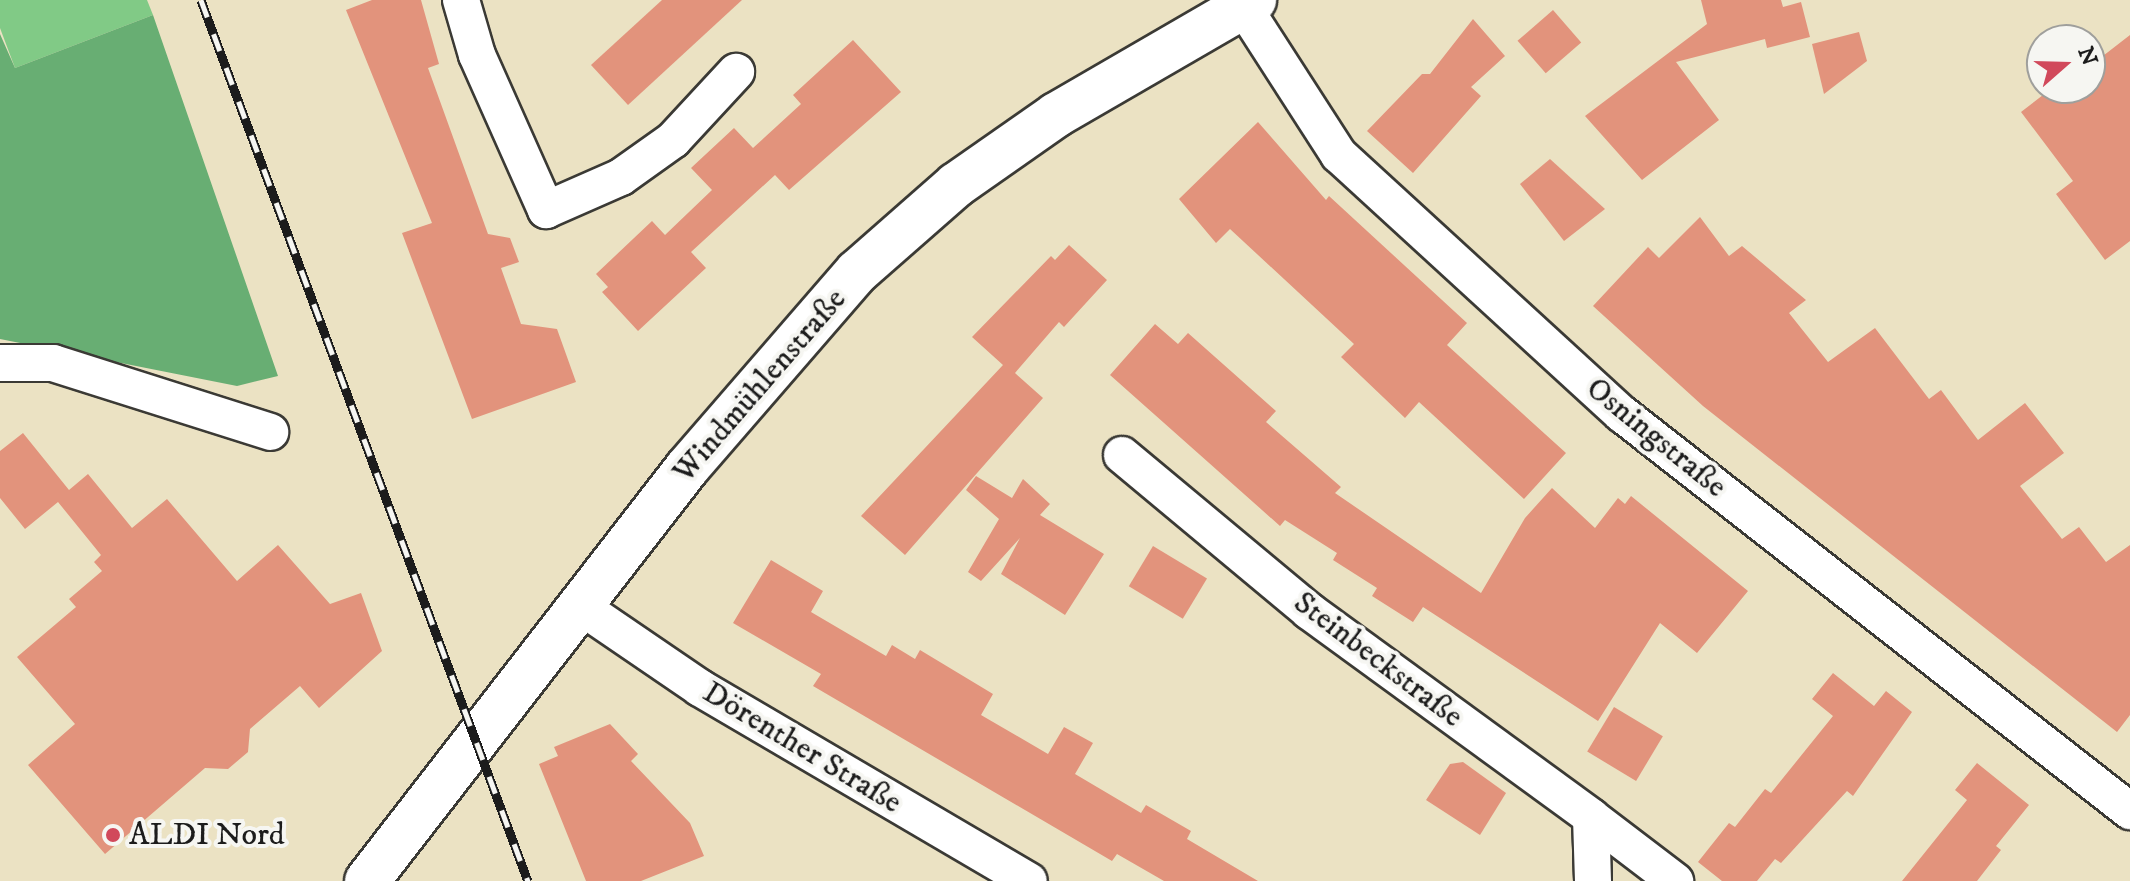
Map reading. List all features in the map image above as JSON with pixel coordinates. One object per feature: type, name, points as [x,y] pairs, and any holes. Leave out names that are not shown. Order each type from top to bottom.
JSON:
[{"type":"street","points":[[461,0],[477,55],[546,210],[621,177],[673,140],[736,72]]},
{"type":"street","name":"Windmühlenstraße","points":[[367,881],[687,468],[857,272],[956,185],[1056,115],[1245,2]]},
{"type":"street","name":"Osningstraße","points":[[1245,2],[1339,155],[1611,404],[2130,811]]},
{"type":"street","points":[[0,363],[53,363],[270,432]]},
{"type":"street","name":"Steinbeckstraße","points":[[1122,455],[1309,611],[1675,881]]},
{"type":"street","name":"Dörenther Straße","points":[[580,606],[700,688],[1029,881]]},
{"type":"street","points":[[1591,817],[1593,881]]},
{"type":"green space","points":[[0,0],[147,0],[153,15],[15,68],[0,28]]},
{"type":"green space","points":[[153,15],[278,376],[237,386],[0,339],[0,34],[15,68]]},
{"type":"building","points":[[372,0],[421,0],[439,64],[428,68],[488,234],[510,238],[519,262],[501,268],[521,324],[557,329],[576,382],[472,419],[402,233],[432,223],[346,10]]},
{"type":"building","points":[[662,0],[742,0],[628,105],[591,65]]},
{"type":"building","points":[[1701,0],[1781,0],[1783,7],[1801,2],[1810,37],[1767,48],[1765,39],[1676,62],[1719,120],[1642,180],[1585,116],[1707,24]]},
{"type":"building","points":[[1553,10],[1581,42],[1546,73],[1518,41]]},
{"type":"building","points":[[1473,19],[1505,56],[1471,87],[1481,96],[1413,173],[1367,131],[1422,74],[1430,74]]},
{"type":"building","points":[[1859,32],[1867,61],[1824,94],[1812,44]]},
{"type":"building","points":[[2130,35],[2130,241],[2105,260],[2056,194],[2073,181],[2021,112],[2031,104],[2106,104],[2106,54]]},
{"type":"building","points":[[853,40],[901,92],[789,190],[775,175],[691,252],[706,268],[638,331],[602,292],[608,287],[596,274],[652,221],[665,235],[712,190],[691,168],[734,128],[753,148],[801,104],[793,95]]},
{"type":"building","points":[[1258,122],[1326,200],[1329,196],[1467,323],[1447,345],[1566,453],[1524,499],[1419,402],[1405,418],[1341,357],[1354,344],[1230,229],[1216,243],[1179,199]]},
{"type":"building","points":[[1550,159],[1605,209],[1564,241],[1520,184]]},
{"type":"building","points":[[1700,217],[1729,256],[1742,246],[1806,300],[1789,313],[1828,362],[1875,328],[1929,399],[1941,390],[1978,440],[2025,403],[2064,453],[2020,486],[2062,539],[2079,527],[2106,562],[2130,545],[2130,715],[2117,732],[1703,406],[1593,306],[1648,247],[1659,258]]},
{"type":"building","points":[[1069,245],[1107,280],[1064,327],[1059,322],[1015,373],[1043,398],[905,555],[861,516],[1003,365],[972,337],[1051,256],[1055,260]]},
{"type":"building","points":[[1155,324],[1178,344],[1188,333],[1276,411],[1266,422],[1341,487],[1335,493],[1481,593],[1525,518],[1552,488],[1595,528],[1618,498],[1625,504],[1631,496],[1748,591],[1697,653],[1660,623],[1598,721],[1423,607],[1413,622],[1372,596],[1377,588],[1333,560],[1337,553],[1285,520],[1280,526],[1110,375]]},
{"type":"building","points":[[23,433],[69,490],[88,474],[132,528],[167,499],[237,581],[278,545],[330,604],[361,593],[382,651],[319,708],[300,686],[250,729],[248,752],[228,769],[205,768],[105,854],[28,765],[75,724],[17,657],[76,607],[69,599],[102,571],[94,562],[101,555],[58,502],[25,529],[0,498],[0,451]]},
{"type":"building","points":[[976,476],[1012,498],[1023,479],[1050,504],[1040,515],[1104,554],[1065,615],[1001,574],[1020,538],[981,581],[968,572],[999,519],[966,490]]},
{"type":"building","points":[[1153,546],[1207,578],[1183,619],[1129,586]]},
{"type":"building","points":[[771,560],[823,591],[811,612],[886,656],[892,645],[915,659],[920,650],[993,694],[981,715],[1048,754],[1064,727],[1093,743],[1075,774],[1141,813],[1146,805],[1191,831],[1187,839],[1258,881],[1164,881],[1117,854],[1112,861],[813,686],[821,674],[733,623]]},
{"type":"building","points":[[1833,673],[1874,706],[1886,691],[1912,712],[1853,796],[1847,791],[1781,863],[1775,859],[1757,881],[1722,881],[1698,862],[1729,823],[1735,827],[1765,789],[1771,793],[1833,716],[1812,699]]},
{"type":"building","points":[[1614,707],[1663,736],[1636,781],[1587,752]]},
{"type":"building","points":[[610,724],[638,754],[631,761],[690,823],[704,856],[641,881],[586,881],[539,764],[558,756],[554,747]]},
{"type":"building","points":[[1463,762],[1506,793],[1480,835],[1426,800],[1450,764]]},
{"type":"building","points":[[1977,763],[2029,805],[1996,846],[2001,850],[1977,881],[1902,881],[1967,800],[1955,790]]},
{"type":"railway","points":[[201,0],[528,881]]},
{"type":"place","name":"ALDI Nord","points":[[113,835]]}]
